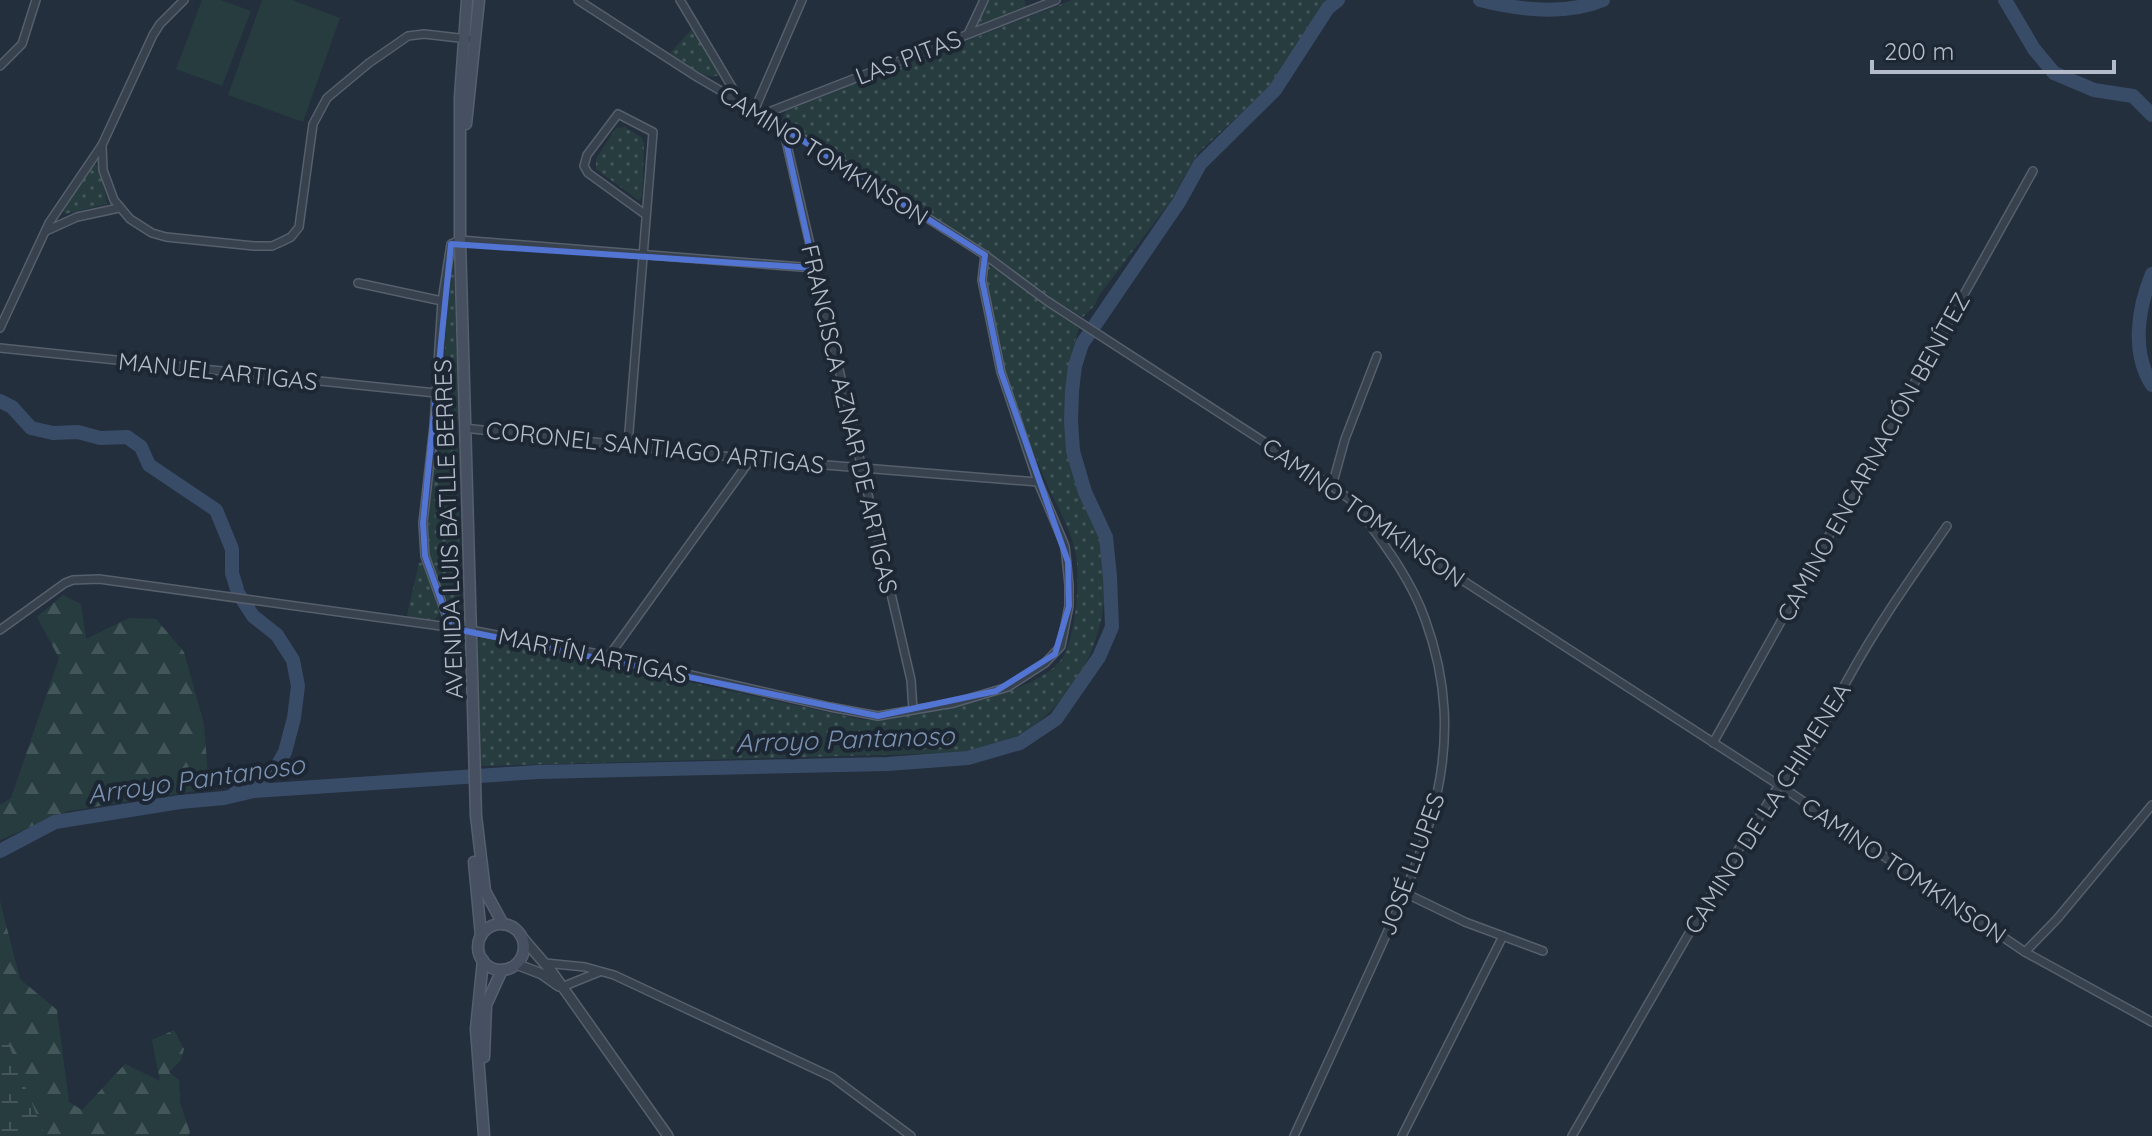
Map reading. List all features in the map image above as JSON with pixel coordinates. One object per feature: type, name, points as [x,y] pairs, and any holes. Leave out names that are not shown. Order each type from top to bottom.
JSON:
[{"type":"main road","name":"AVENIDA LUIS BATLLE BERRES","points":[[467,0],[469,39],[460,181],[460,240],[476,816],[485,891],[503,924]]},
{"type":"main road","name":"AVENIDA LUIS BATLLE BERRES","points":[[469,39],[479,0]]},
{"type":"main road","name":"AVENIDA LUIS BATLLE BERRES","points":[[476,816],[473,832],[474,875],[481,936]]},
{"type":"main road","points":[[483,960],[494,969],[502,970],[516,964],[523,954],[521,936],[503,924],[490,927],[481,936],[479,948],[483,960],[476,1029],[484,1136]]},
{"type":"main road","points":[[481,1082],[484,1074],[486,1005],[502,970]]},
{"type":"street","points":[[0,66],[22,44],[36,0]]},
{"type":"street","points":[[0,328],[57,208],[102,145],[153,35],[184,0]]},
{"type":"street","name":"CAMINO TOMKINSON","points":[[578,0],[985,255],[1080,323],[1332,486],[1428,558],[1779,785],[2025,952],[2152,1022]]},
{"type":"street","points":[[680,0],[743,104]]},
{"type":"street","points":[[757,113],[802,0]]},
{"type":"street","points":[[968,34],[984,0]]},
{"type":"street","points":[[1029,0],[1035,8]]},
{"type":"street","name":"LAS PITAS","points":[[757,113],[1056,0]]},
{"type":"street","points":[[102,145],[106,181],[119,208],[141,226],[166,237],[272,246],[298,229],[302,219],[313,124],[327,98],[408,36],[424,34],[469,39]]},
{"type":"street","points":[[628,444],[653,132],[618,114],[587,155],[584,166],[588,173],[646,215]]},
{"type":"street","name":"FRANCISCA AZNAR DE ARTIGAS","points":[[783,128],[911,680],[913,710]]},
{"type":"street","name":"CAMINO ENCARNACIÓN BENÍTEZ","points":[[1713,743],[2033,171]]},
{"type":"street","points":[[44,232],[77,217],[119,208]]},
{"type":"street","points":[[460,240],[814,268]]},
{"type":"street","name":"AVENIDA LUIS BATLLE BERRES","points":[[451,628],[431,576],[423,538],[448,251],[451,244],[460,240]]},
{"type":"street","name":"MARTÍN ARTIGAS","points":[[0,630],[73,580],[99,579],[470,630],[609,656],[878,716],[954,703],[1008,687],[1045,663],[1061,646],[1069,606],[1068,562],[1001,372],[982,280],[985,255]]},
{"type":"street","points":[[358,283],[442,301]]},
{"type":"street","name":"MANUEL ARTIGAS","points":[[0,348],[436,393]]},
{"type":"street","points":[[1332,486],[1345,439],[1377,356]]},
{"type":"street","name":"CORONEL SANTIAGO ARTIGAS","points":[[464,428],[751,459],[1038,482]]},
{"type":"street","points":[[609,656],[751,459]]},
{"type":"street","name":"JOSÉ LLUPES","points":[[1294,1136],[1405,893],[1440,789],[1446,730],[1444,700],[1420,605],[1397,564],[1353,501]]},
{"type":"street","name":"CAMINO DE LA CHIMENEA","points":[[1572,1136],[1722,876],[1779,785],[1814,743],[1848,678],[1947,526]]},
{"type":"street","points":[[2025,952],[2057,919],[2152,805]]},
{"type":"street","points":[[1405,893],[1465,922],[1543,951]]},
{"type":"street","points":[[521,936],[545,963],[668,1136]]},
{"type":"street","points":[[1402,1136],[1503,936]]},
{"type":"street","points":[[545,963],[585,967],[614,975],[832,1077],[911,1136]]},
{"type":"street","points":[[516,964],[562,987]]},
{"type":"street","points":[[562,987],[599,972]]},
{"type":"highlighted area","points":[[783,128],[985,255],[982,280],[1001,372],[1068,562],[1069,606],[1055,654],[996,691],[878,716],[451,628],[425,556],[423,523],[451,244],[814,268]]},
{"type":"green space","points":[[202,0],[221,0],[251,11],[222,86],[176,69]]},
{"type":"green space","points":[[262,0],[292,0],[340,18],[303,122],[228,95]]},
{"type":"green space","points":[[987,0],[1024,0],[1026,5],[1022,11],[978,27],[977,22]]},
{"type":"green space","points":[[1072,0],[1334,0],[1306,42],[1268,88],[1198,153],[1170,202],[1083,317],[1041,293],[782,120],[786,111]]},
{"type":"green space","points":[[693,28],[718,68],[719,75],[706,76],[670,53]]},
{"type":"green space","points":[[625,127],[641,137],[644,144],[642,198],[638,200],[596,169],[596,159],[616,128]]},
{"type":"green space","points":[[93,164],[101,171],[107,204],[65,214],[62,209]]},
{"type":"green space","points":[[453,248],[459,420],[450,423],[444,418],[442,404]]},
{"type":"green space","points":[[986,265],[1079,328],[1067,381],[1065,418],[1075,471],[1100,535],[1105,585],[1095,640],[1084,666],[1052,710],[1030,728],[1005,742],[952,753],[479,766],[478,641],[481,637],[864,720],[971,703],[1002,694],[1050,671],[1063,657],[1071,635],[1076,605],[1077,561],[1069,531],[1039,466],[1009,386],[984,268]]},
{"type":"green space","points":[[442,429],[456,437],[458,448],[460,611],[457,616],[449,615],[428,556],[427,536],[438,431]]},
{"type":"green space","points":[[423,562],[440,612],[434,621],[407,615],[419,563]]},
{"type":"green space","points":[[63,595],[81,604],[86,639],[129,618],[156,619],[184,652],[204,724],[209,789],[68,811],[0,840],[0,805],[11,798],[59,658],[37,617]]},
{"type":"green space","points":[[0,901],[20,979],[57,1010],[69,1102],[82,1110],[125,1064],[160,1081],[152,1040],[174,1030],[184,1049],[181,1060],[169,1072],[179,1080],[180,1103],[190,1132],[188,1136],[0,1136]]},
{"type":"green space","points":[[0,1023],[45,1136],[0,1136]]},
{"type":"waterway","name":"Arroyo Pantanoso","points":[[0,851],[55,822],[254,791],[538,772],[887,764],[968,758],[1020,743],[1056,719],[1099,657],[1112,627],[1106,537],[1085,492],[1073,451],[1072,391],[1082,344],[1179,202],[1200,164],[1275,90],[1328,8],[1338,0]]},
{"type":"waterway","name":"Arroyo Pantanoso","points":[[1480,0],[1542,10],[1573,8],[1603,0]]},
{"type":"waterway","name":"Arroyo Pantanoso","points":[[2005,0],[2034,49],[2054,73],[2094,90],[2133,96],[2152,115]]},
{"type":"waterway","name":"Arroyo Pantanoso","points":[[2152,274],[2143,301],[2139,330],[2141,359],[2152,385]]},
{"type":"waterway","points":[[0,401],[12,407],[31,428],[53,433],[78,432],[100,438],[127,437],[141,447],[149,465],[216,510],[232,549],[232,573],[238,593],[253,616],[277,635],[293,660],[298,686],[285,752],[273,773],[236,791]]}]
